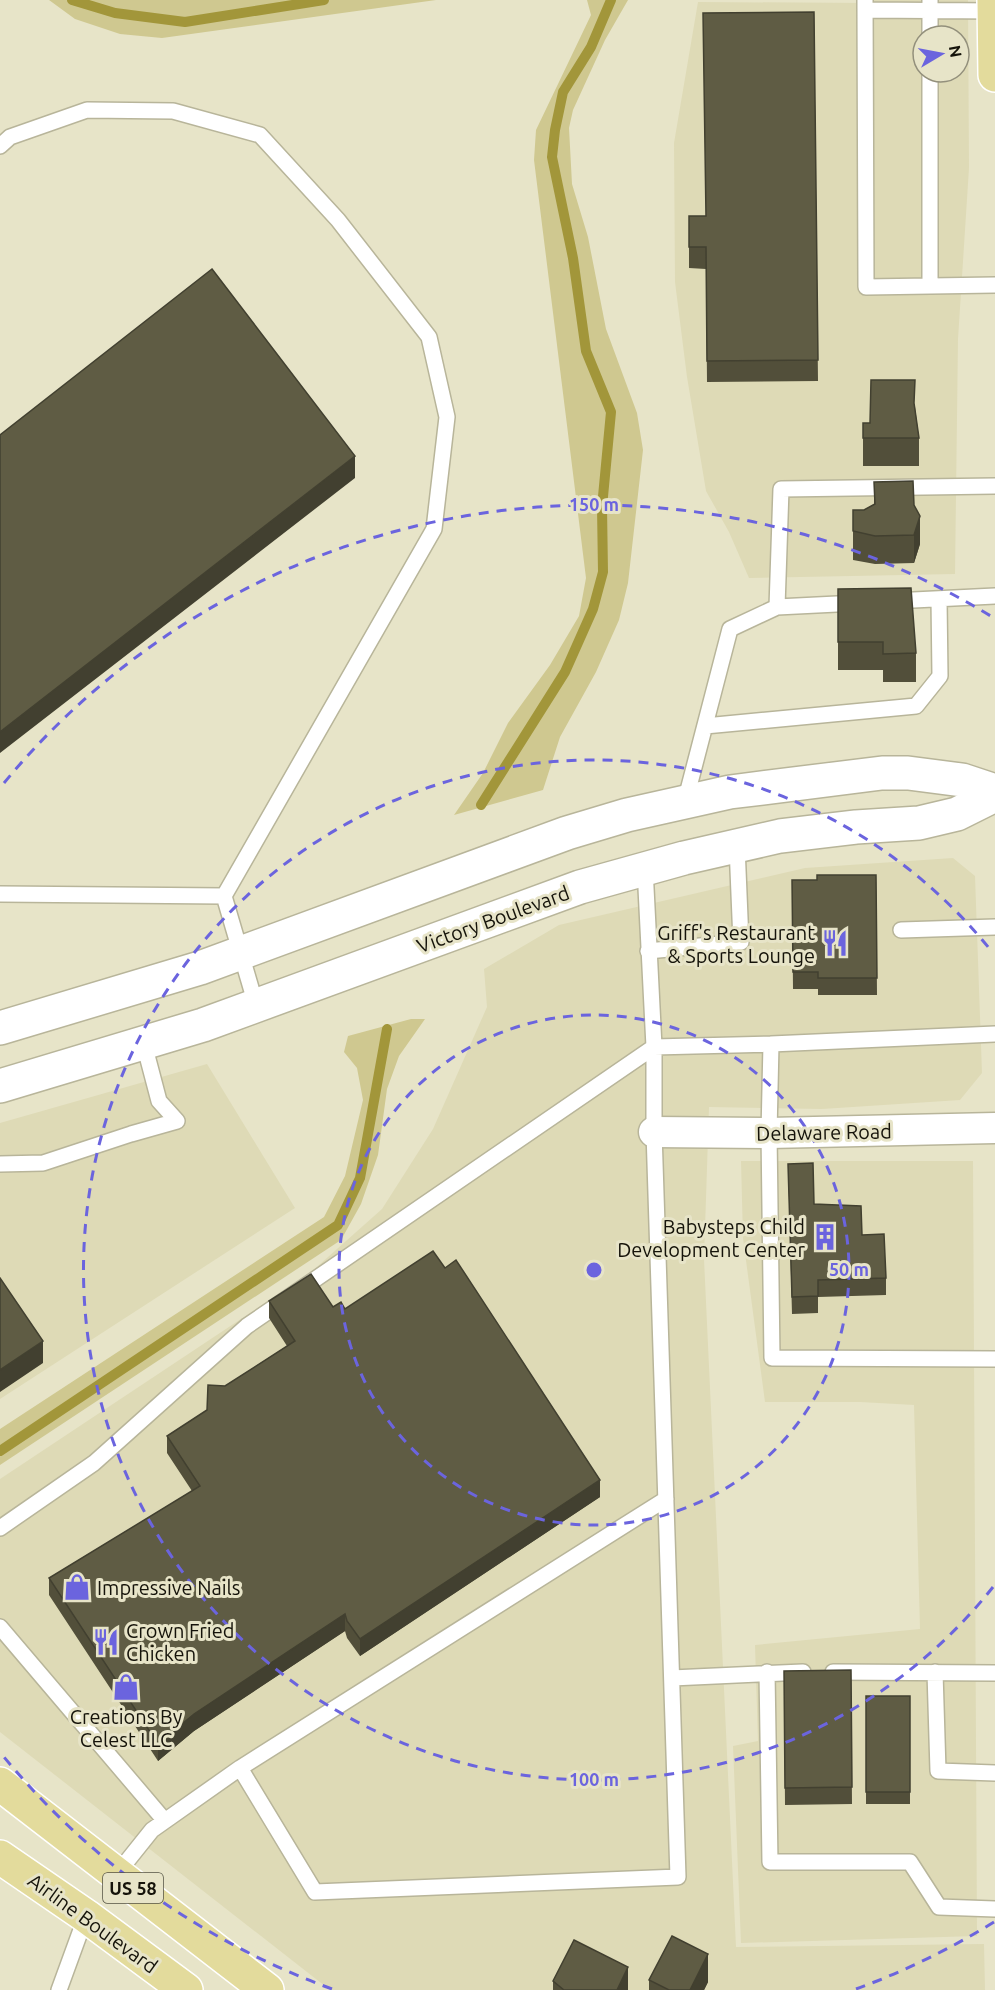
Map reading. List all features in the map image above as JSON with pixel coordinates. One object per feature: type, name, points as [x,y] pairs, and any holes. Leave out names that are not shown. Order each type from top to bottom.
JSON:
[{"type":"main road","points":[[994,0],[995,75]]},
{"type":"main road","name":"Victory Boulevard","points":[[0,1028],[200,968],[567,833],[627,815],[730,792],[882,773],[908,773],[962,780],[995,793]]},
{"type":"main road","name":"Victory Boulevard","points":[[0,1086],[144,1044],[580,887],[645,868],[780,836],[845,828],[919,823],[957,814],[995,793]]},
{"type":"main road","name":"US 58","points":[[0,1784],[267,1990]]},
{"type":"main road","name":"Airline Boulevard","points":[[0,1857],[86,1916],[186,1990]]},
{"type":"main road","points":[[86,1916],[116,1875]]},
{"type":"street","name":"Delaware Road","points":[[654,1132],[770,1133],[995,1128]]},
{"type":"lane","points":[[995,11],[930,6],[865,5],[866,287],[995,285]]},
{"type":"lane","points":[[930,6],[930,24]]},
{"type":"lane","points":[[930,84],[930,286]]},
{"type":"lane","points":[[0,146],[10,137],[87,110],[173,111],[260,135],[338,220],[429,337],[447,417],[434,529],[224,896],[256,1005]]},
{"type":"lane","points":[[777,607],[781,489],[995,486]]},
{"type":"lane","points":[[685,802],[730,629],[777,607],[995,596]]},
{"type":"lane","points":[[705,726],[916,706],[940,676],[939,599]]},
{"type":"lane","points":[[648,951],[741,942],[737,846]]},
{"type":"lane","points":[[240,1768],[315,1892],[678,1877],[654,1132],[654,1047],[645,868]]},
{"type":"lane","points":[[0,894],[224,896]]},
{"type":"lane","points":[[901,930],[995,927]]},
{"type":"lane","points":[[0,1528],[94,1463],[247,1326],[654,1047],[995,1035]]},
{"type":"lane","points":[[0,1164],[43,1163],[131,1134],[177,1122],[159,1101],[144,1044]]},
{"type":"lane","points":[[771,1044],[772,1358],[995,1359]]},
{"type":"lane","points":[[116,1875],[152,1830],[240,1768],[666,1499]]},
{"type":"lane","points":[[0,1628],[165,1821]]},
{"type":"lane","points":[[672,1678],[768,1672],[995,1673]]},
{"type":"lane","points":[[768,1672],[771,1862],[910,1862],[939,1907],[995,1909]]},
{"type":"lane","points":[[935,1672],[938,1771],[995,1773]]},
{"type":"lane","points":[[65,1987],[86,1916]]},
{"type":"shaded area","points":[[49,0],[436,0],[162,38],[120,34],[75,19]]},
{"type":"shaded area","points":[[587,0],[628,0],[605,40],[573,110],[569,128],[572,184],[588,237],[606,329],[637,413],[643,450],[628,583],[619,620],[596,672],[560,737],[543,790],[454,815],[483,773],[508,723],[550,665],[579,616],[586,578],[534,160],[536,130],[591,15]]},
{"type":"shaded area","points":[[871,0],[968,0],[968,24],[911,24],[911,84],[968,84],[969,168],[958,339],[955,574],[749,578],[729,532],[706,491],[687,377],[675,282],[674,143],[698,2],[870,3]]},
{"type":"shaded area","points":[[953,858],[975,876],[982,1073],[960,1100],[822,1109],[709,1107],[704,1259],[736,1947],[984,1944],[985,1990],[330,1990],[0,1732],[0,1479],[310,1273],[382,1209],[433,1129],[487,1007],[484,969],[559,925],[805,868]]},
{"type":"shaded area","points":[[411,1019],[425,1019],[399,1056],[387,1089],[378,1155],[361,1204],[341,1240],[0,1465],[0,1429],[324,1217],[345,1176],[363,1100],[357,1068],[344,1052],[348,1036]]},
{"type":"shaded area","points":[[207,1064],[295,1208],[0,1399],[0,1123]]},
{"type":"shaded area","points":[[741,1161],[973,1161],[977,1936],[741,1943],[733,1746],[758,1741],[755,1645],[920,1629],[914,1405],[860,1402],[765,1402],[743,1238]]},
{"type":"building","points":[[814,12],[818,360],[707,361],[706,247],[689,247],[689,216],[706,216],[703,13]]},
{"type":"building","points":[[212,269],[355,456],[0,732],[0,435]]},
{"type":"building","points":[[871,380],[915,380],[914,403],[919,438],[863,438],[863,423],[870,423]]},
{"type":"building","points":[[913,481],[914,505],[920,516],[914,535],[875,536],[853,531],[853,510],[864,510],[875,504],[874,482]]},
{"type":"building","points":[[911,588],[916,653],[883,654],[883,642],[838,642],[838,589]]},
{"type":"building","name":"Griff's Restaurant & Sports Lounge","points":[[817,875],[876,875],[877,978],[818,978],[818,972],[793,972],[792,880],[817,880]]},
{"type":"building","name":"Babysteps Child Development Center","points":[[813,1163],[814,1204],[861,1206],[862,1235],[884,1234],[886,1278],[818,1280],[818,1296],[792,1297],[788,1164]]},
{"type":"building","points":[[433,1251],[445,1268],[456,1260],[600,1480],[360,1639],[347,1621],[345,1614],[194,1714],[158,1744],[49,1578],[200,1486],[167,1436],[207,1410],[208,1385],[225,1386],[295,1341],[269,1301],[311,1274],[333,1307],[341,1302],[345,1309]]},
{"type":"building","points":[[0,1278],[43,1341],[0,1370]]},
{"type":"building","points":[[851,1670],[852,1787],[785,1788],[784,1671]]},
{"type":"building","points":[[866,1696],[910,1696],[910,1792],[866,1792]]},
{"type":"building","points":[[672,1936],[708,1954],[690,1990],[669,1990],[649,1980]]},
{"type":"building","points":[[574,1940],[628,1967],[617,1990],[564,1990],[553,1981]]},
{"type":"waterway","points":[[72,0],[115,13],[185,22],[324,0]]},
{"type":"waterway","points":[[481,805],[565,672],[593,609],[603,572],[602,507],[611,412],[586,351],[573,258],[552,157],[563,92],[591,47],[611,0]]},
{"type":"waterway","points":[[0,1451],[338,1225],[360,1178],[387,1029]]},
{"type":"place","name":"Griff's Restaurant & Sports Lounge","points":[[835,943]]},
{"type":"place","name":"Babysteps Child Development Center","points":[[825,1237]]},
{"type":"place","name":"Impressive Nails","points":[[77,1587]]},
{"type":"place","name":"Crown Fried Chicken","points":[[106,1642]]},
{"type":"place","name":"Creations By Celest LLC","points":[[126,1687]]}]
